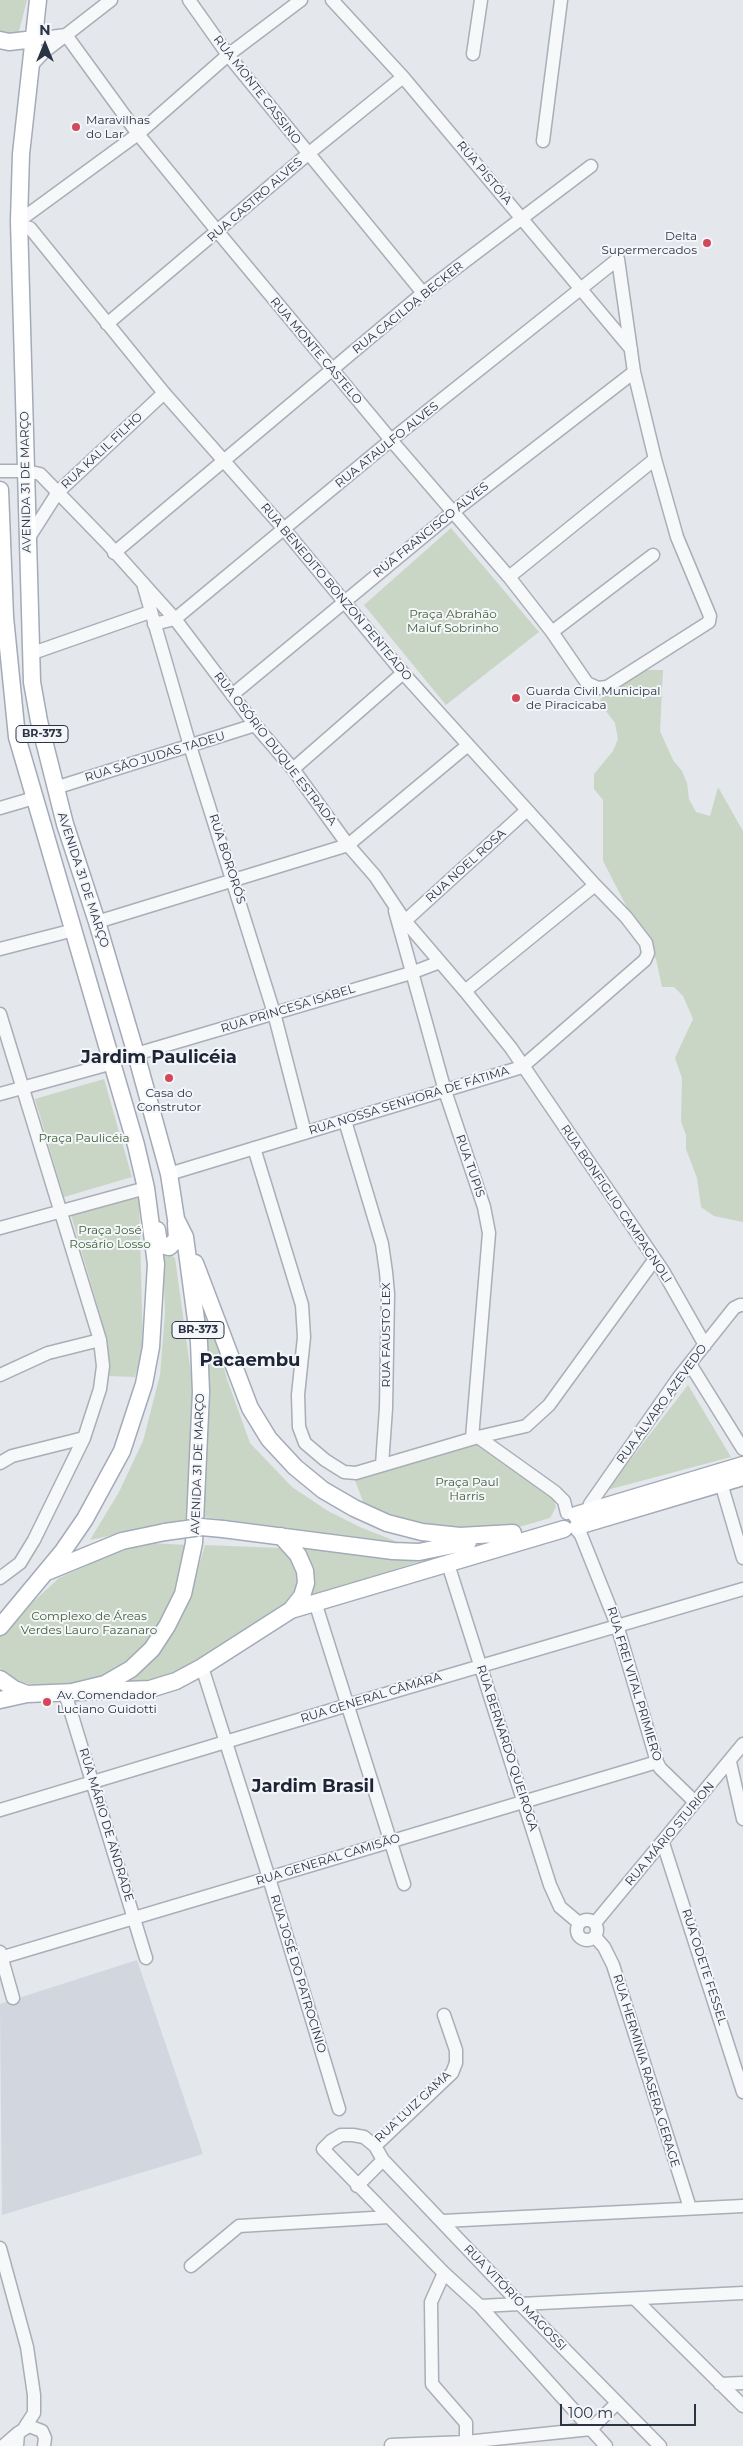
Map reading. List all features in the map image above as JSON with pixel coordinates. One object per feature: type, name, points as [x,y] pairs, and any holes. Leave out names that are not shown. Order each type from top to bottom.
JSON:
[{"type":"main road","name":"AVENIDA 31 DE MARÇO","points":[[38,0],[35,39],[20,154],[19,223],[30,654],[39,721],[55,788],[136,1054],[169,1174],[175,1213],[185,1237],[199,1342],[201,1392],[194,1543],[183,1594],[152,1649],[131,1669],[105,1684],[68,1692]]},
{"type":"main road","points":[[0,40],[9,42],[35,39]]},
{"type":"main road","name":"AVENIDA 31 DE MARÇO","points":[[0,490],[5,665],[22,755],[136,1145],[146,1188],[156,1264],[151,1347],[144,1384],[122,1450],[85,1519],[45,1573]]},
{"type":"main road","points":[[22,755],[26,753],[31,756],[47,786],[55,788]]},
{"type":"main road","points":[[43,827],[54,828],[65,824]]},
{"type":"main road","points":[[136,1145],[148,1142],[151,1145],[163,1186],[175,1213],[177,1239],[169,1247],[159,1244],[155,1204],[146,1188]]},
{"type":"main road","points":[[185,1237],[250,1408],[269,1439],[295,1467],[323,1490],[354,1508],[387,1523],[422,1532],[460,1536],[513,1533]]},
{"type":"main road","points":[[68,1692],[150,1689],[176,1681],[202,1667],[291,1610],[448,1564],[573,1520],[743,1465]]},
{"type":"main road","points":[[45,1573],[122,1541],[164,1532],[201,1527],[281,1536],[354,1548],[419,1552],[573,1520],[743,1477]]},
{"type":"main road","points":[[281,1536],[298,1555],[305,1571],[306,1583],[302,1596],[291,1610]]},
{"type":"main road","name":"BR-373","points":[[0,1626],[45,1573]]},
{"type":"main road","points":[[0,1679],[14,1689],[28,1694]]},
{"type":"main road","name":"BR-373","points":[[0,1700],[28,1694],[68,1692]]},
{"type":"street","points":[[31,66],[45,51],[111,0]]},
{"type":"street","name":"RUA MONTE CASSINO","points":[[189,0],[228,56],[423,293]]},
{"type":"street","points":[[19,223],[138,134],[228,56],[301,0]]},
{"type":"street","name":"RUA PISTÓIA","points":[[332,0],[403,77],[632,349]]},
{"type":"street","points":[[473,54],[481,0]]},
{"type":"street","points":[[543,141],[561,0]]},
{"type":"street","points":[[35,39],[66,35]]},
{"type":"street","name":"RUA MONTE CASTELO","points":[[66,35],[138,134],[391,440],[509,577],[552,632],[587,683],[598,688],[607,687],[709,622],[710,616],[677,536],[655,458]]},
{"type":"street","name":"RUA CASTRO ALVES","points":[[107,324],[308,154],[403,77]]},
{"type":"street","name":"RUA CACILDA BECKER","points":[[114,553],[222,460],[423,293],[591,166]]},
{"type":"street","name":"RUA BENEDITO BONZON PENTEADO","points":[[19,223],[30,228],[164,393],[284,529],[403,672],[594,885],[626,917],[646,943],[648,952],[645,960]]},
{"type":"street","name":"RUA ATAULFO ALVES","points":[[30,654],[152,618],[175,619],[391,440],[582,290],[618,259],[632,349]]},
{"type":"street","points":[[509,577],[655,458],[634,372],[632,349]]},
{"type":"street","name":"RUA FRANCISCO ALVES","points":[[232,695],[342,601],[453,512],[634,372]]},
{"type":"street","name":"RUA KALIL FILHO","points":[[28,539],[58,492],[164,393]]},
{"type":"street","name":"RUA OSÓRIO DUQUE ESTRADA","points":[[0,471],[26,471],[40,474],[175,619],[255,725],[293,769],[348,845],[375,876],[405,921],[466,991],[511,1048],[522,1067]]},
{"type":"street","points":[[552,632],[653,555]]},
{"type":"street","name":"RUA BORORÓS","points":[[144,587],[190,746],[274,1013],[305,1133]]},
{"type":"street","points":[[293,769],[403,672]]},
{"type":"street","name":"RUA SÃO JUDAS TADEU","points":[[55,788],[255,725]]},
{"type":"street","points":[[97,922],[348,845],[468,745]]},
{"type":"street","points":[[0,808],[34,798]]},
{"type":"street","name":"RUA NOEL ROSA","points":[[405,921],[527,810]]},
{"type":"street","points":[[466,991],[594,885]]},
{"type":"street","name":"RUA TUPIS","points":[[392,901],[445,1091],[484,1207],[489,1233],[475,1437]]},
{"type":"street","points":[[0,949],[74,930]]},
{"type":"street","name":"RUA NOSSA SENHORA DE FÁTIMA","points":[[169,1174],[522,1067],[645,960]]},
{"type":"street","name":"RUA PRINCESA ISABEL","points":[[136,1054],[411,973],[440,962]]},
{"type":"street","points":[[0,1014],[100,1340],[103,1366],[100,1389],[84,1438],[34,1540],[20,1563],[0,1578]]},
{"type":"street","points":[[0,1094],[112,1063]]},
{"type":"street","name":"RUA BONFIGLIO CAMPAGNOLI","points":[[522,1067],[655,1259],[705,1345]]},
{"type":"street","name":"RUA FAUSTO LEX","points":[[345,1121],[382,1244],[386,1272],[388,1294],[386,1408],[382,1465]]},
{"type":"street","points":[[254,1148],[302,1305],[304,1337],[298,1395],[299,1427],[305,1443],[325,1460],[344,1472],[356,1473],[475,1437],[526,1426],[550,1404],[655,1259]]},
{"type":"street","points":[[0,1228],[146,1188]]},
{"type":"street","name":"RUA ÁLVARO AZEVEDO","points":[[573,1520],[590,1504],[690,1364],[734,1308],[743,1305]]},
{"type":"street","points":[[0,1375],[48,1353],[100,1340]]},
{"type":"street","points":[[690,1364],[743,1448]]},
{"type":"street","name":"RUA FREI VITAL PRIMIERO","points":[[475,1437],[564,1501],[581,1535],[617,1625],[657,1762],[660,1768],[695,1802]]},
{"type":"street","points":[[0,1463],[12,1456],[84,1438]]},
{"type":"street","points":[[721,1484],[743,1558]]},
{"type":"street","name":"RUA BERNARDO QUEIROGA","points":[[448,1564],[556,1901],[579,1923]]},
{"type":"street","name":"RUA GENERAL CÂMARA","points":[[0,1810],[480,1665],[743,1589]]},
{"type":"street","points":[[315,1602],[404,1884]]},
{"type":"street","name":"RUA JOSÉ DO PATROCINIO","points":[[202,1667],[269,1878],[339,2109]]},
{"type":"street","name":"RUA MÁRIO DE ANDRADE","points":[[68,1692],[146,1958]]},
{"type":"street","name":"RUA MÁRIO STURION","points":[[595,1923],[743,1744]]},
{"type":"street","name":"RUA GENERAL CAMISÃO","points":[[1,1956],[135,1918],[657,1762]]},
{"type":"street","points":[[730,1762],[743,1819]]},
{"type":"street","name":"RUA ODETE FESSEL","points":[[663,1843],[743,2092]]},
{"type":"street","points":[[585,1920],[595,1923],[598,1930],[595,1937],[589,1940],[579,1937],[576,1930],[579,1923],[585,1920]]},
{"type":"street","name":"RUA HERMINIA RASERA GERAGE","points":[[595,1937],[604,1947],[613,1965],[690,2208]]},
{"type":"street","points":[[1,1956],[13,1998]]},
{"type":"street","name":"RUA LUIZ GAMA","points":[[357,2186],[323,2149],[331,2140],[341,2135],[364,2137],[375,2146],[452,2073],[456,2062],[456,2050],[444,2015]]},
{"type":"street","name":"RUA VITÓRIO MAGOSSI","points":[[375,2146],[383,2160],[520,2304],[660,2446]]},
{"type":"street","points":[[383,2160],[357,2186],[444,2273],[480,2306],[606,2446]]},
{"type":"street","points":[[443,2221],[743,2206]]},
{"type":"street","points":[[191,2266],[239,2226],[389,2218]]},
{"type":"street","points":[[0,2248],[27,2347],[34,2395],[45,2442]]},
{"type":"street","points":[[444,2273],[431,2302],[432,2384],[466,2423],[466,2442]]},
{"type":"street","points":[[480,2306],[743,2294]]},
{"type":"street","points":[[635,2299],[743,2406]]},
{"type":"street","points":[[720,2384],[743,2383]]},
{"type":"street","points":[[20,2435],[34,2412],[34,2395]]},
{"type":"street","points":[[391,2445],[466,2442],[591,2429],[616,2403]]},
{"type":"street","points":[[2,2446],[34,2426],[45,2442]]},
{"type":"shaded area","points":[[137,1960],[203,2154],[2,2215],[0,2004]]},
{"type":"green space","points":[[0,0],[27,0],[18,35],[0,34]]},
{"type":"green space","name":"Praça Abrahão Maluf Sobrinho","points":[[451,528],[539,632],[446,705],[364,605]]},
{"type":"green space","points":[[646,670],[663,670],[660,731],[673,760],[682,771],[687,783],[689,799],[696,812],[710,816],[718,787],[743,831],[743,1222],[714,1216],[701,1207],[697,1178],[686,1149],[686,1135],[681,1122],[682,1078],[675,1058],[693,1019],[683,996],[674,987],[662,987],[656,959],[647,946],[603,861],[603,800],[594,789],[594,774],[613,751],[618,739],[615,723],[599,702],[606,692],[632,675]]},
{"type":"green space","name":"Praça Paulicéia","points":[[104,1079],[132,1177],[64,1197],[35,1099]]},
{"type":"green space","name":"Praça José Rosário Losso","points":[[139,1194],[143,1349],[135,1377],[108,1376],[107,1350],[101,1318],[71,1215]]},
{"type":"green space","points":[[163,1251],[175,1258],[194,1395],[187,1519],[90,1540],[119,1492],[143,1441],[160,1375],[165,1313]]},
{"type":"green space","points":[[210,1331],[216,1338],[227,1379],[250,1443],[292,1487],[328,1511],[362,1528],[398,1542],[204,1517],[208,1422],[206,1338]]},
{"type":"green space","points":[[688,1385],[731,1457],[607,1490]]},
{"type":"green space","name":"Praça Paul Harris","points":[[476,1442],[552,1495],[556,1507],[550,1518],[509,1530],[461,1532],[409,1525],[366,1509],[354,1478]]},
{"type":"green space","name":"Complexo de Áreas Verdes Lauro Fazanaro","points":[[147,1543],[189,1545],[175,1598],[160,1628],[144,1647],[103,1678],[71,1685],[45,1687],[15,1681],[0,1668],[0,1635],[5,1628],[59,1578],[110,1555]]},
{"type":"green space","name":"Complexo de Áreas Verdes Lauro Fazanaro","points":[[205,1545],[282,1548],[291,1553],[301,1579],[297,1591],[288,1603],[209,1656],[160,1678],[119,1684],[154,1656],[170,1637],[189,1598]]},
{"type":"green space","points":[[299,1548],[421,1561],[306,1598]]},
{"type":"place","name":"Maravilhas do Lar","points":[[76,127]]},
{"type":"place","name":"Delta Supermercados","points":[[707,243]]},
{"type":"place","name":"Guarda Civil Municipal de Piracicaba","points":[[516,698]]},
{"type":"place","name":"Casa do Construtor","points":[[169,1078]]},
{"type":"place","name":"Av. Comendador Luciano Guidotti","points":[[47,1702]]},
{"type":"district","name":"Jardim Paulicéia","points":[[159,1058]]},
{"type":"district","name":"Pacaembu","points":[[250,1361]]},
{"type":"district","name":"Jardim Brasil","points":[[313,1787]]}]
